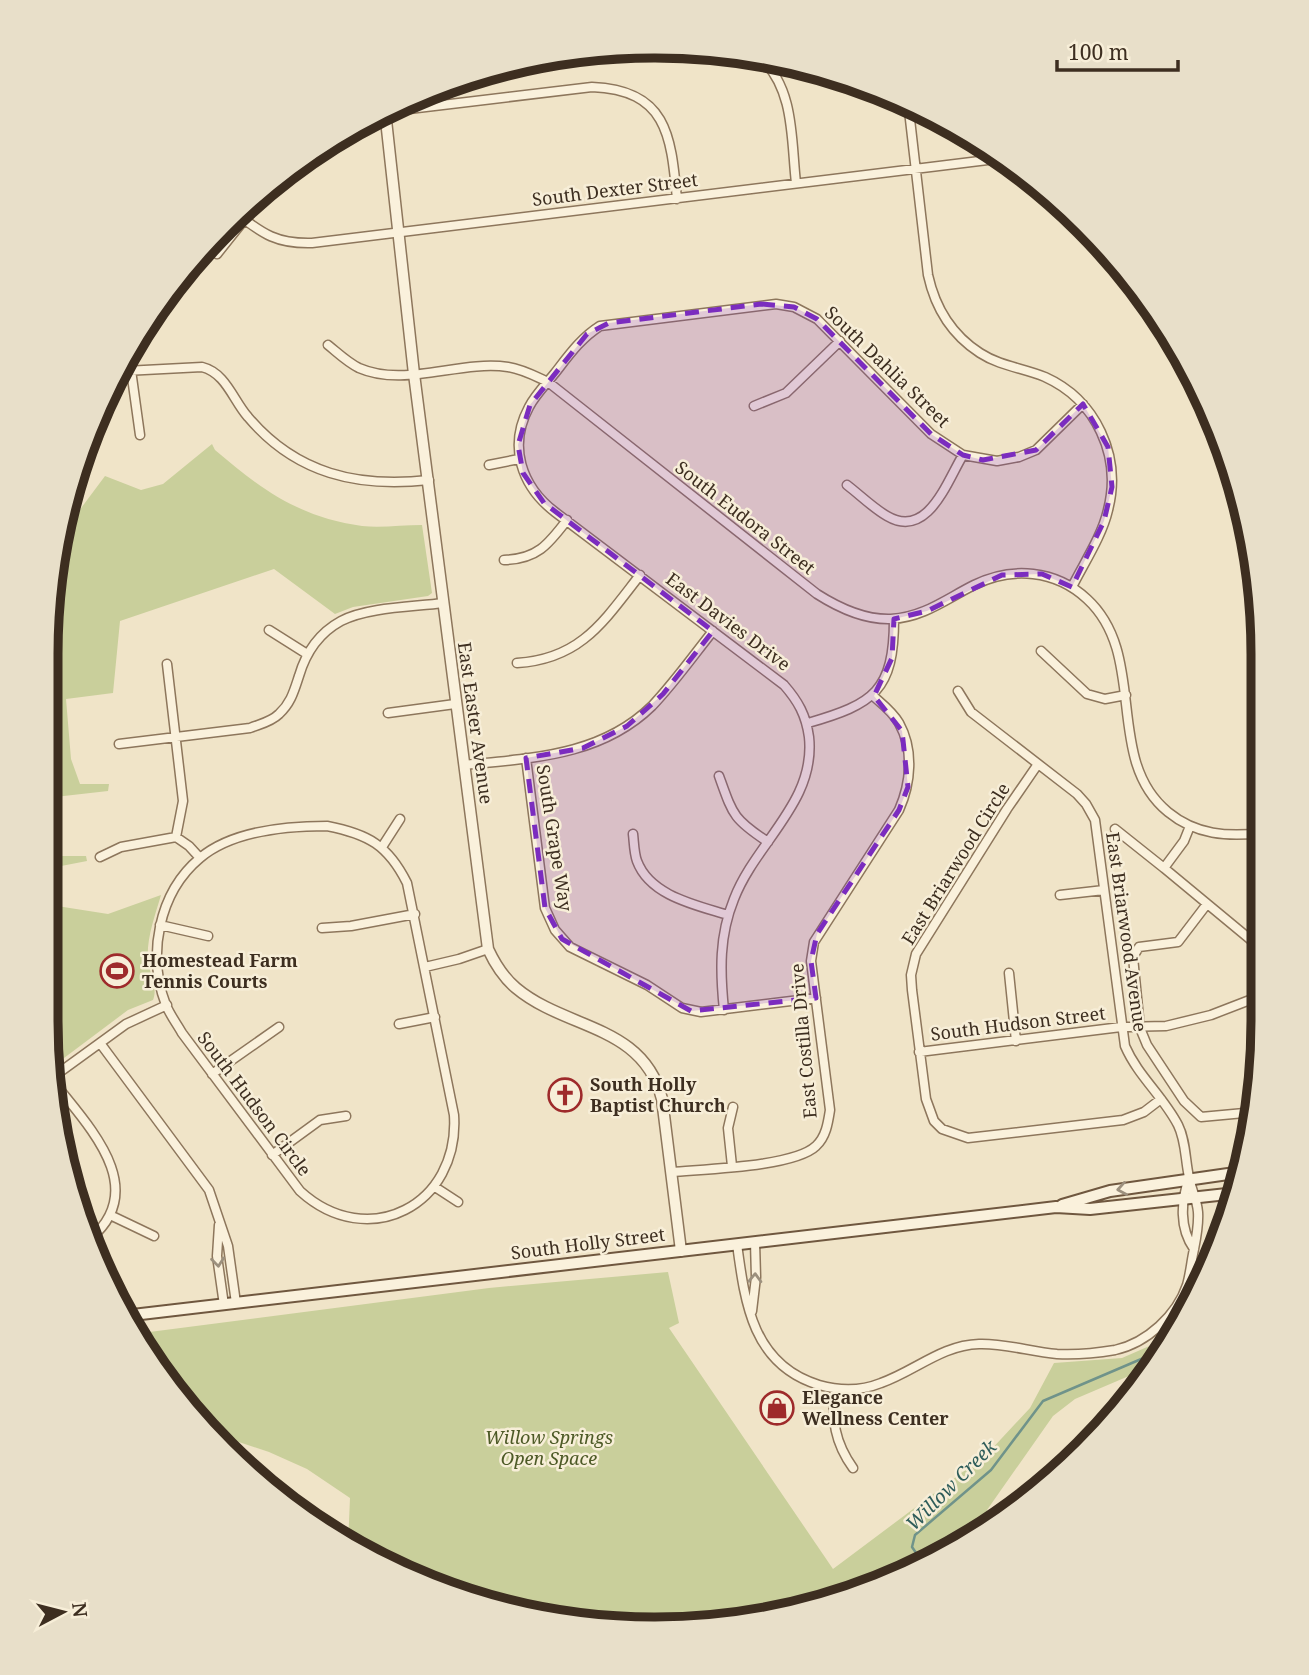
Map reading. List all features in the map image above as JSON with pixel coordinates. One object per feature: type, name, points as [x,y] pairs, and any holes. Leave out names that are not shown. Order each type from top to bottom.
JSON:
[{"type":"main road","name":"South Holly Street","points":[[136,1315],[1056,1207],[1110,1191],[1231,1173]]},
{"type":"main road","name":"South Holly Street","points":[[1056,1207],[1090,1209],[1225,1194]]},
{"type":"street","points":[[769,69],[779,81],[788,103],[796,183]]},
{"type":"street","points":[[414,109],[592,87],[611,88],[637,97],[654,111],[663,124],[672,152],[677,199]]},
{"type":"street","points":[[910,115],[928,275],[934,299],[946,320],[957,334],[981,354],[1059,385],[1083,404],[1101,430],[1108,447],[1112,487],[1104,522],[1072,587],[1094,605],[1108,624],[1118,650],[1133,752],[1141,777],[1163,808],[1190,826],[1228,836],[1251,834]]},
{"type":"street","name":"East Easter Avenue","points":[[386,122],[414,374],[488,949],[495,963],[516,988],[541,1003],[613,1037],[634,1051],[645,1063],[659,1088],[681,1251]]},
{"type":"street","name":"South Dexter Street","points":[[246,221],[270,237],[295,243],[988,160]]},
{"type":"street","points":[[217,254],[225,242]]},
{"type":"street","name":"South Dahlia Street","points":[[548,382],[587,334],[609,323],[776,304],[794,307],[811,315],[932,434],[963,455],[997,461],[1019,457],[1036,450],[1083,404]]},
{"type":"street","points":[[754,406],[786,393],[840,341]]},
{"type":"street","name":"South Eudora Street","points":[[328,345],[359,368],[377,374],[414,374],[496,366],[522,370],[548,382],[817,594],[838,607],[858,614],[894,619],[927,611],[973,586],[1002,575],[1042,574],[1072,587]]},
{"type":"street","points":[[130,371],[202,367],[209,369],[223,379],[248,418],[269,438],[319,470],[348,479],[375,482],[429,480]]},
{"type":"street","points":[[128,374],[140,435]]},
{"type":"street","name":"East Davies Drive","points":[[548,382],[530,405],[523,421],[518,445],[523,473],[535,494],[549,508],[784,685],[800,706],[808,723],[809,764],[803,786],[738,889],[728,915],[721,949],[720,971],[724,1010]]},
{"type":"street","points":[[847,485],[886,516],[902,520],[917,519],[935,506],[963,455]]},
{"type":"street","points":[[489,465],[519,459]]},
{"type":"street","points":[[504,560],[528,557],[542,549],[567,520]]},
{"type":"street","points":[[517,663],[546,660],[583,642],[599,627],[640,575]]},
{"type":"street","points":[[118,744],[250,727],[273,719],[290,701],[307,654],[327,631],[355,616],[443,603]]},
{"type":"street","points":[[808,723],[845,712],[872,695],[888,671],[892,658],[894,619]]},
{"type":"street","points":[[269,629],[307,654]]},
{"type":"street","points":[[465,765],[583,748],[627,726],[663,694],[713,631]]},
{"type":"street","points":[[1041,651],[1087,694],[1105,699],[1126,695]]},
{"type":"street","points":[[167,664],[183,801],[176,837]]},
{"type":"street","name":"East Briarwood Avenue","points":[[835,1389],[853,1390],[884,1382],[945,1351],[963,1345],[997,1345],[1056,1354],[1077,1354],[1129,1346],[1155,1330],[1179,1300],[1187,1285],[1199,1235],[1196,1198],[1189,1178],[1179,1127],[1131,1059],[1121,1027],[1095,820],[1077,794],[971,712],[958,691]]},
{"type":"street","name":"East Costilla Drive","points":[[672,1172],[794,1159],[816,1147],[822,1139],[830,1110],[811,961],[817,934],[900,810],[908,787],[909,764],[902,731],[893,715],[872,695]]},
{"type":"street","points":[[388,713],[455,704]]},
{"type":"street","name":"South Grape Way","points":[[526,758],[545,908],[549,920],[562,939],[580,953],[647,985],[681,1008],[701,1012],[816,998]]},
{"type":"street","name":"East Briarwood Circle","points":[[1038,764],[916,954],[911,975],[919,1052],[926,1099],[934,1121],[942,1129],[968,1138],[1123,1120],[1144,1112],[1161,1099]]},
{"type":"street","points":[[719,776],[731,810],[738,821],[768,842]]},
{"type":"street","points":[[100,857],[121,847],[176,837],[200,858],[250,834],[320,826],[349,830],[382,847],[400,819]]},
{"type":"street","points":[[1164,868],[1184,841],[1190,826]]},
{"type":"street","points":[[1115,829],[1251,940]]},
{"type":"street","points":[[633,834],[637,862],[655,886],[696,905],[728,915]]},
{"type":"street","name":"South Hudson Circle","points":[[200,858],[171,894],[160,925],[156,961],[166,1006],[182,1033],[272,1155],[309,1199],[326,1210],[355,1219],[381,1218],[402,1211],[423,1198],[435,1186],[452,1154],[456,1133],[407,883],[393,859],[382,847]]},
{"type":"street","points":[[1060,895],[1104,890]]},
{"type":"street","points":[[1208,904],[1178,942],[1139,947],[1133,957],[1140,1028],[1147,1045],[1195,1113],[1201,1117],[1213,1118],[1244,1114]]},
{"type":"street","points":[[322,928],[415,915]]},
{"type":"street","points":[[160,925],[208,936]]},
{"type":"street","points":[[425,967],[488,949]]},
{"type":"street","points":[[1009,973],[1016,1041]]},
{"type":"street","name":"South Hudson Street","points":[[919,1052],[1121,1027],[1166,1026],[1211,1015],[1251,1000]]},
{"type":"street","points":[[60,1073],[136,1018],[166,1006]]},
{"type":"street","points":[[399,1024],[435,1017]]},
{"type":"street","points":[[212,1074],[279,1027]]},
{"type":"street","points":[[100,1043],[202,1179],[214,1199],[229,1252],[230,1304]]},
{"type":"street","points":[[62,1092],[108,1156],[115,1182],[110,1215],[96,1231]]},
{"type":"street","points":[[732,1166],[728,1128],[733,1107]]},
{"type":"street","points":[[272,1155],[320,1120],[346,1115]]},
{"type":"street","points":[[1189,1178],[1182,1199],[1186,1233],[1194,1249]]},
{"type":"street","points":[[435,1186],[458,1202]]},
{"type":"street","points":[[110,1215],[154,1236]]},
{"type":"street","points":[[751,1314],[756,1278],[755,1242]]},
{"type":"street","points":[[737,1244],[743,1284],[761,1340],[775,1359],[806,1380],[835,1389],[834,1429],[853,1468]]},
{"type":"highlighted area","points":[[761,304],[794,307],[817,319],[931,434],[963,455],[983,460],[1036,450],[1083,404],[1108,447],[1112,487],[1104,521],[1072,587],[1042,574],[1002,575],[927,611],[894,619],[892,658],[874,696],[902,731],[908,787],[899,810],[817,934],[811,961],[816,998],[691,1011],[562,939],[545,908],[526,758],[583,748],[627,726],[663,694],[713,631],[544,503],[523,473],[518,445],[530,405],[587,334],[609,323]]},
{"type":"green space","points":[[212,444],[215,450],[249,477],[300,509],[362,526],[422,525],[432,593],[428,596],[353,607],[335,614],[274,569],[120,621],[113,693],[66,699],[71,759],[80,784],[109,784],[108,791],[58,797],[59,615],[74,518],[105,476],[141,490],[163,484]]},
{"type":"green space","points":[[58,856],[86,856],[87,861],[58,867]]},
{"type":"green space","points":[[161,895],[148,945],[148,962],[155,991],[153,1000],[128,1010],[59,1062],[58,906],[108,914]]},
{"type":"green space","name":"Willow Springs Open Space","points":[[668,1272],[679,1323],[669,1328],[833,1569],[988,1453],[1030,1408],[1054,1363],[1122,1358],[1159,1339],[1136,1373],[1075,1399],[1053,1416],[987,1510],[989,1515],[953,1537],[883,1572],[809,1597],[732,1612],[654,1617],[577,1612],[500,1597],[426,1572],[356,1537],[349,1532],[350,1498],[307,1469],[230,1439],[181,1384],[146,1332],[489,1288]]},
{"type":"waterway","name":"Willow Creek","points":[[918,1556],[912,1547],[915,1535],[991,1470],[1043,1401],[1148,1356]]},
{"type":"place","name":"Homestead Farm Tennis Courts","points":[[117,971]]},
{"type":"place","name":"South Holly Baptist Church","points":[[565,1095]]},
{"type":"place","name":"Elegance Wellness Center","points":[[777,1408]]}]
